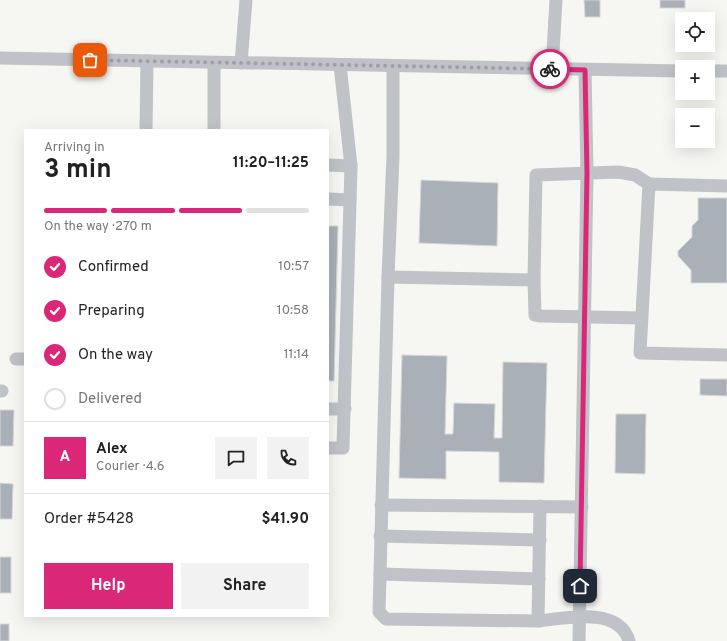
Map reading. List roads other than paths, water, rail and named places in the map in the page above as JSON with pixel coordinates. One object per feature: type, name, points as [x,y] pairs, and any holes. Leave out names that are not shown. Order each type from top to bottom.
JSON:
[{"type":"street","points":[[241,63],[246,0]]},
{"type":"street","points":[[552,69],[556,0]]},
{"type":"street","points":[[0,58],[675,71]]},
{"type":"street","points":[[146,129],[147,61]]},
{"type":"street","points":[[214,62],[214,129]]},
{"type":"street","points":[[329,448],[344,448],[351,166],[340,65]]},
{"type":"street","points":[[393,66],[393,156],[380,536],[379,612],[386,619],[538,621],[595,617],[612,621],[620,625],[627,632],[629,641]]},
{"type":"street","points":[[579,641],[587,173],[585,70]]},
{"type":"street","points":[[715,71],[727,71]]},
{"type":"street","points":[[329,165],[351,166]]},
{"type":"street","points":[[642,318],[535,315],[534,179],[536,175],[618,172],[635,175],[649,184],[727,186]]},
{"type":"street","points":[[649,184],[640,352],[727,355]]},
{"type":"street","points":[[329,200],[350,200]]},
{"type":"street","points":[[388,277],[534,280]]},
{"type":"street","points":[[329,409],[345,409]]},
{"type":"street","points":[[381,505],[582,507]]},
{"type":"street","points":[[538,621],[540,506]]},
{"type":"street","points":[[380,536],[540,540]]},
{"type":"street","points":[[380,574],[539,579]]}]
